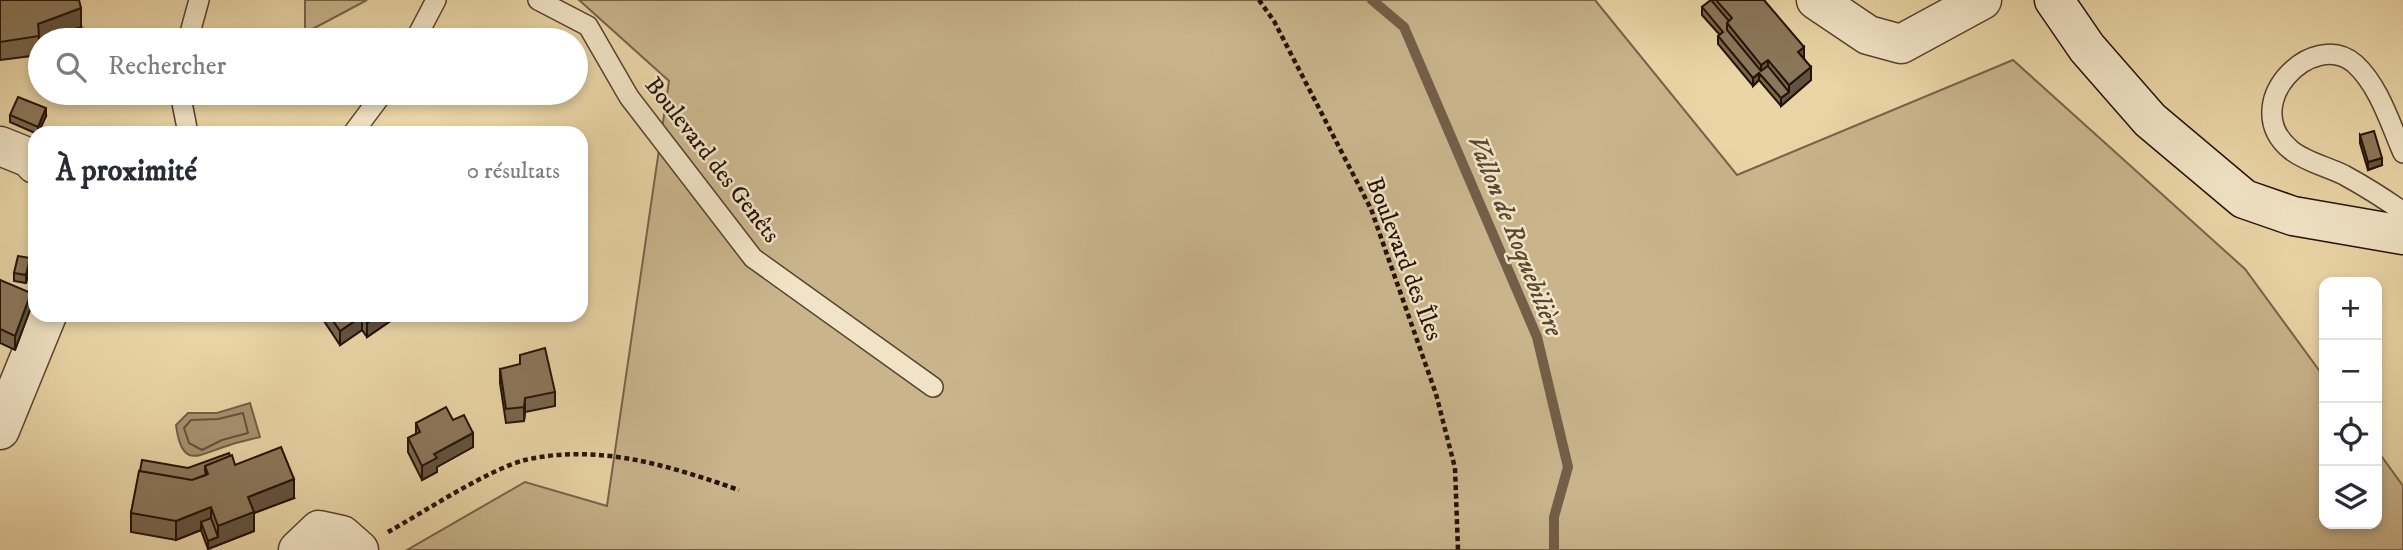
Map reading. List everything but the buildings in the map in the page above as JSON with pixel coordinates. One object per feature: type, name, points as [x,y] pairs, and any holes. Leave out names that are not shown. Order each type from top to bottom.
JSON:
[{"type":"street","points":[[1816,0],[1868,35],[1901,44],[1982,0]]},
{"type":"street","points":[[2054,0],[2087,48],[2150,121],[2244,199],[2292,216],[2403,235]]},
{"type":"street","points":[[0,146],[28,157]]},
{"type":"street","points":[[0,430],[44,322]]},
{"type":"street","points":[[298,550],[319,530],[342,535],[360,549]]},
{"type":"lane","points":[[191,28],[199,0]]},
{"type":"lane","points":[[421,28],[436,0]]},
{"type":"lane","name":"Boulevard des Genêts","points":[[538,0],[588,26],[629,97],[753,258],[933,387]]},
{"type":"lane","points":[[2403,153],[2371,82],[2353,62],[2330,55],[2311,59],[2289,72],[2276,91],[2270,115],[2276,132],[2291,150],[2341,174],[2403,212]]},
{"type":"lane","points":[[182,105],[187,126]]},
{"type":"lane","points":[[358,126],[374,105]]},
{"type":"path","name":"Boulevard des Îles","points":[[1259,0],[1274,21],[1371,209],[1436,394],[1455,468],[1458,550]]},
{"type":"path","points":[[360,549],[473,485],[524,461],[601,453],[680,470],[739,490]]},
{"type":"shaded area","points":[[305,0],[367,0],[314,28],[305,28]]},
{"type":"shaded area","points":[[579,0],[1595,0],[1737,175],[2013,60],[2245,269],[2319,370],[2319,529],[2382,529],[2382,457],[2403,486],[2403,550],[407,550],[525,482],[607,506],[669,81]]},
{"type":"water","points":[[250,403],[260,437],[200,455],[187,454],[183,449],[176,425],[188,413],[217,413]]},
{"type":"waterway","name":"Vallon de Roquebilière","points":[[1372,0],[1404,27],[1537,337],[1568,467],[1554,517],[1554,550]]}]
